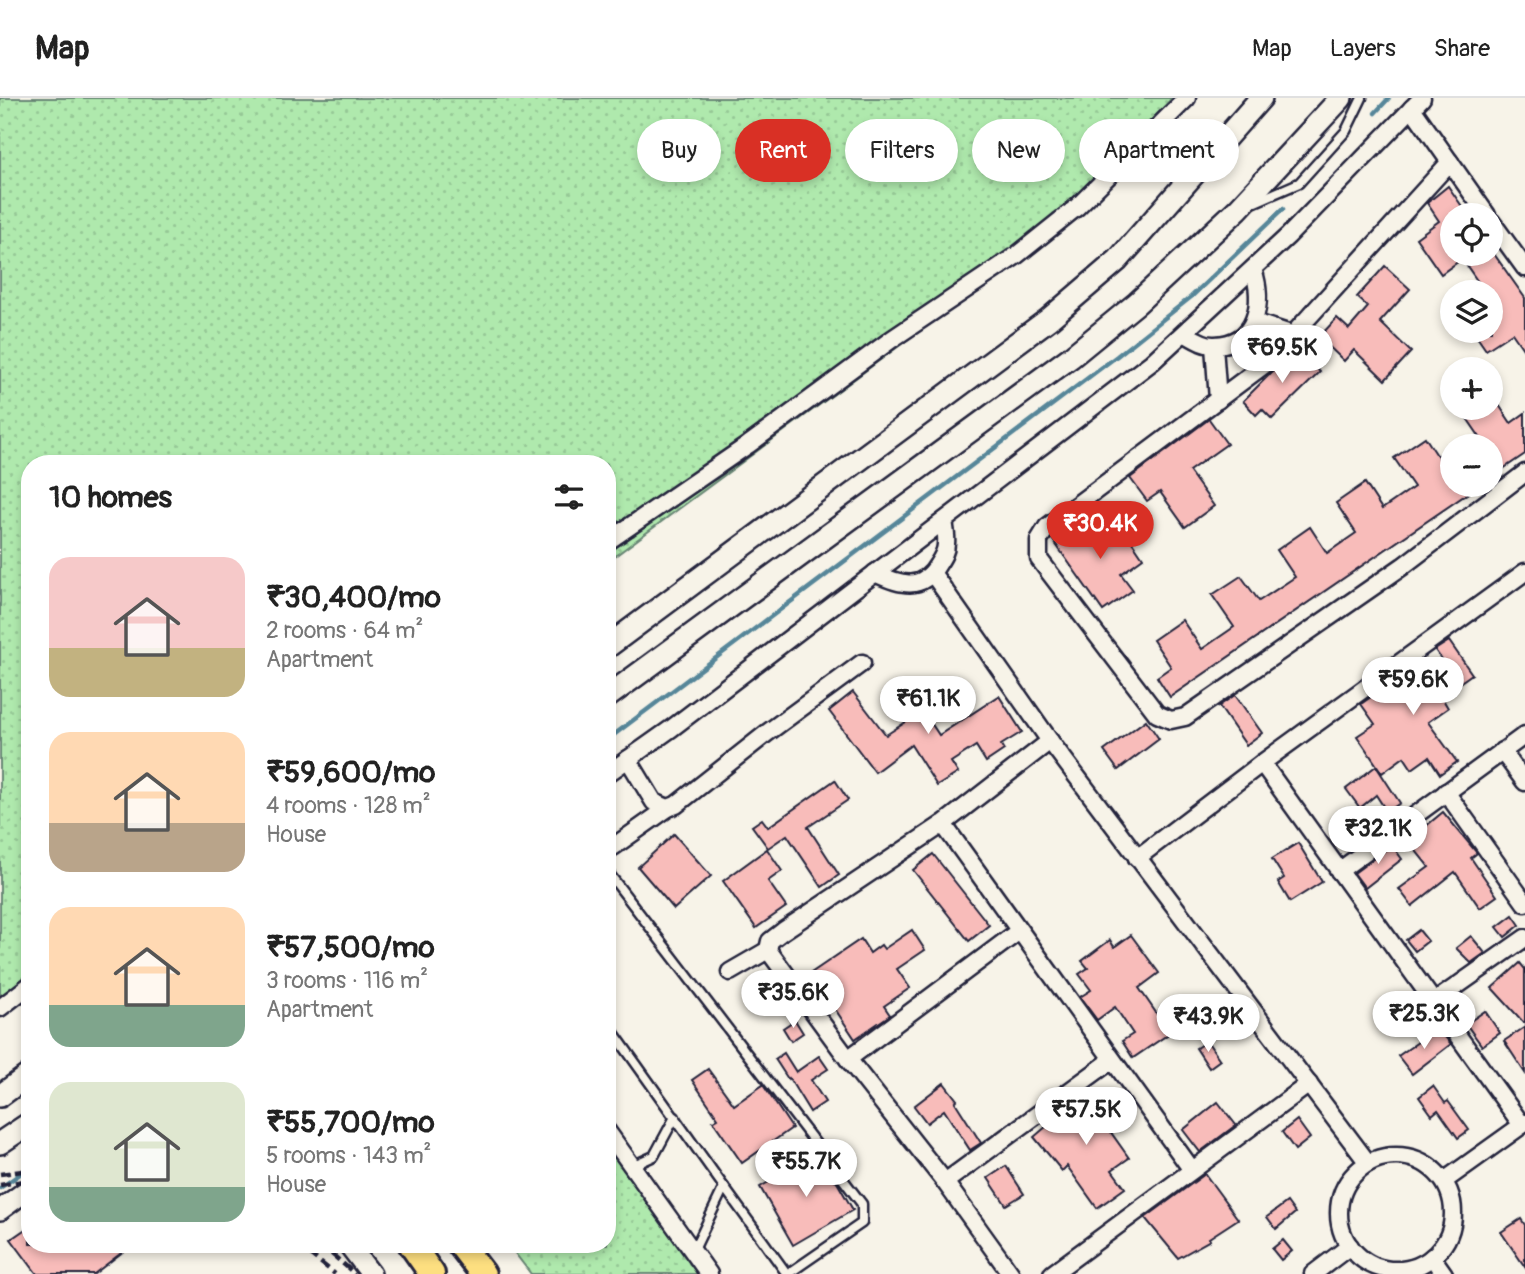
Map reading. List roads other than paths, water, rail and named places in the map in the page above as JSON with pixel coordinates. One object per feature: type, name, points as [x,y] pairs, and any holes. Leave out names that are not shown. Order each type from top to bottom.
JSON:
[{"type":"highway","points":[[417,1253],[432,1274]]},
{"type":"highway","points":[[467,1253],[483,1274]]},
{"type":"main road","points":[[616,640],[1049,319],[1118,260],[1261,98]]},
{"type":"main road","points":[[616,690],[1072,357],[1137,303],[1238,209],[1341,98]]},
{"type":"main road","points":[[0,1096],[21,1081]]},
{"type":"main road","points":[[0,1143],[21,1129]]},
{"type":"street","points":[[616,536],[748,445],[892,339],[1017,255],[1077,207],[1187,98]]},
{"type":"street","points":[[668,808],[654,802],[620,762],[672,729],[1152,362],[1288,236],[1417,103],[1450,162],[1479,203]]},
{"type":"street","points":[[1450,162],[1268,362],[1047,527],[1039,540],[1039,559],[1157,715],[1171,720],[1185,718],[1403,566],[1525,473]]},
{"type":"street","points":[[1503,237],[1525,268]]},
{"type":"street","points":[[1184,333],[1214,346],[1231,342],[1244,334],[1254,322],[1259,303],[1253,269]]},
{"type":"street","points":[[1254,322],[1294,335]]},
{"type":"street","points":[[1214,346],[1218,400]]},
{"type":"street","points":[[875,573],[893,582],[905,584],[916,583],[933,574],[944,554],[944,521]]},
{"type":"street","points":[[1136,858],[1525,572]]},
{"type":"street","points":[[933,574],[1136,858],[1368,1163]]},
{"type":"street","points":[[616,845],[676,805],[862,663]]},
{"type":"street","points":[[1339,871],[1525,735]]},
{"type":"street","points":[[730,972],[768,950],[770,941],[783,931],[943,824],[1050,741]]},
{"type":"street","points":[[1502,751],[1525,782]]},
{"type":"street","points":[[1262,763],[1524,1124],[1444,1181]]},
{"type":"street","points":[[1446,792],[1525,903]]},
{"type":"street","points":[[943,824],[1192,1170]]},
{"type":"street","points":[[848,1059],[1020,931]]},
{"type":"street","points":[[1434,1002],[1525,938]]},
{"type":"street","points":[[768,950],[848,1059],[945,1182],[1011,1274]]},
{"type":"street","points":[[0,1008],[21,992]]},
{"type":"street","points":[[945,1182],[1112,1060]]},
{"type":"street","points":[[1052,1274],[1309,1084]]},
{"type":"street","points":[[616,1144],[709,1274]]},
{"type":"street","points":[[1384,1157],[1418,1159],[1432,1168],[1444,1181],[1453,1207],[1452,1221],[1449,1235],[1432,1257],[1416,1266],[1398,1270],[1380,1267],[1363,1259],[1350,1246],[1341,1229],[1339,1210],[1343,1191],[1353,1175],[1368,1163],[1384,1157]]},
{"type":"street","points":[[0,1210],[21,1195]]},
{"type":"street","points":[[1313,1274],[1350,1246]]},
{"type":"street","points":[[355,1253],[371,1274]]},
{"type":"street","points":[[1432,1257],[1444,1274]]},
{"type":"lane","points":[[1238,209],[1299,183],[1346,131],[1362,98]]},
{"type":"lane","points":[[616,882],[862,1204],[862,1223],[788,1274],[616,1035]]},
{"type":"lane","points":[[632,1166],[654,1156],[675,1117]]},
{"type":"lane","points":[[693,1252],[724,1187]]},
{"type":"waterway","points":[[1375,113],[1389,98]]},
{"type":"waterway","points":[[616,733],[1117,356],[1191,297],[1283,209]]},
{"type":"waterway","points":[[0,1188],[21,1173]]},
{"type":"railway","points":[[0,1174],[21,1171]]},
{"type":"railway","points":[[0,1185],[21,1182]]},
{"type":"railway","points":[[308,1253],[335,1274]]},
{"type":"railway","points":[[330,1253],[355,1274]]}]
